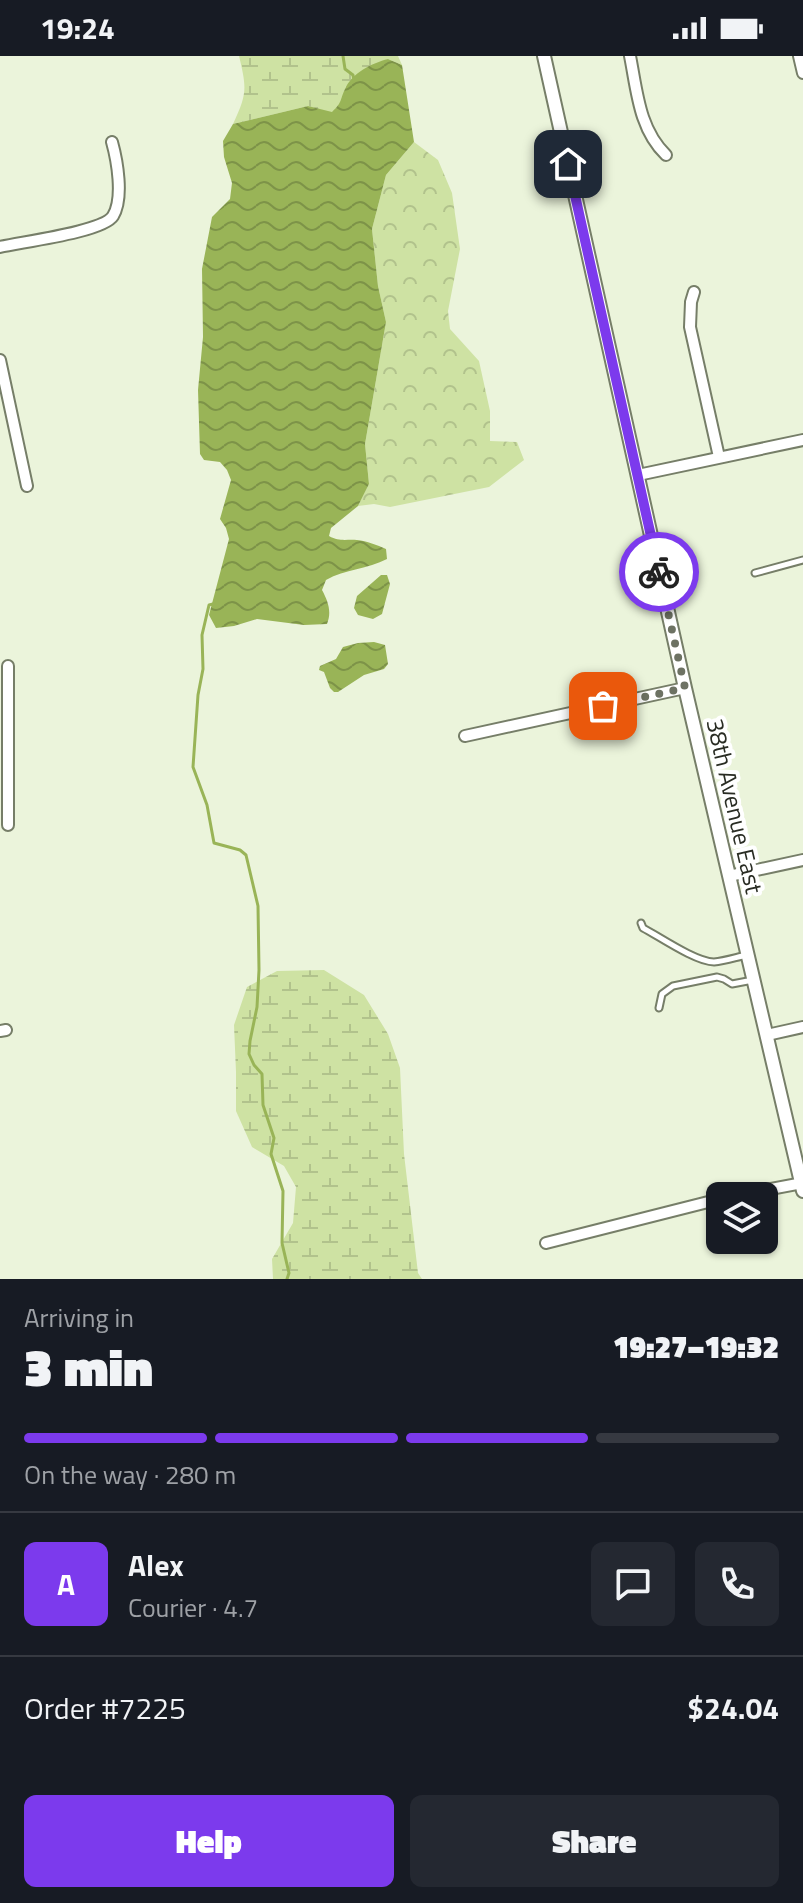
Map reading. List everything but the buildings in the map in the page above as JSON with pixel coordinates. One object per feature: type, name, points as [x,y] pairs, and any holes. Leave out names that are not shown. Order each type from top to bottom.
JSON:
[{"type":"street","name":"38th Avenue East","points":[[544,56],[685,688],[802,1186]]},
{"type":"street","points":[[630,56],[644,123],[652,139],[666,155]]},
{"type":"street","points":[[799,56],[803,73]]},
{"type":"street","points":[[0,247],[99,226],[114,215],[119,185],[112,142]]},
{"type":"street","points":[[694,292],[690,327],[719,457]]},
{"type":"street","points":[[0,360],[27,486]]},
{"type":"street","points":[[638,475],[803,441]]},
{"type":"street","points":[[8,666],[4,738],[8,825]]},
{"type":"street","points":[[465,736],[685,688]]},
{"type":"street","points":[[729,876],[803,860]]},
{"type":"street","points":[[767,1035],[803,1027]]},
{"type":"street","points":[[778,1189],[802,1186]]},
{"type":"street","points":[[546,1243],[706,1203]]},
{"type":"lane","points":[[755,573],[803,560]]},
{"type":"lane","points":[[641,923],[643,928],[692,956],[709,961],[748,954]]},
{"type":"lane","points":[[659,1008],[662,994],[673,986],[717,977],[732,984],[754,980]]},
{"type":"green space","points":[[239,56],[398,56],[402,65],[388,59],[346,86],[341,102],[332,113],[308,106],[233,124],[244,91]]},
{"type":"green space","points":[[414,142],[438,160],[452,193],[460,249],[448,311],[450,329],[479,361],[490,411],[490,441],[517,442],[524,460],[489,487],[390,507],[374,504],[358,506],[369,484],[365,444],[386,322],[378,286],[372,229],[386,175]]},
{"type":"green space","points":[[324,970],[364,995],[388,1034],[400,1068],[404,1154],[418,1273],[422,1279],[273,1279],[272,1259],[293,1223],[296,1187],[284,1166],[252,1147],[236,1111],[234,1025],[247,987],[277,971]]},
{"type":"water","points":[[388,59],[402,65],[414,142],[386,175],[372,229],[378,286],[386,322],[365,444],[369,484],[358,506],[331,528],[329,536],[379,546],[386,549],[387,559],[326,580],[322,590],[329,607],[327,624],[304,625],[257,619],[216,628],[209,615],[229,539],[220,519],[231,480],[220,462],[204,460],[200,454],[198,390],[203,337],[202,269],[212,217],[230,199],[232,183],[223,141],[233,124],[308,106],[332,112],[352,78],[369,66]]},
{"type":"water","points":[[381,575],[387,575],[390,584],[382,614],[373,619],[358,615],[354,608],[357,596]]},
{"type":"water","points":[[374,642],[385,645],[388,664],[384,669],[364,675],[334,692],[324,672],[319,670],[320,666],[336,659],[343,647]]},
{"type":"waterway","points":[[343,56],[345,69],[354,80]]},
{"type":"waterway","points":[[213,604],[209,605],[202,635],[203,669],[193,767],[207,805],[214,843],[240,850],[246,855],[258,906],[257,1007],[249,1054],[262,1074],[263,1105],[274,1138],[271,1154],[283,1191],[282,1243],[289,1273],[287,1279]]},
{"type":"way so far","points":[[603,706],[685,688],[659,572]]},
{"type":"route","points":[[568,164],[659,572]]}]
